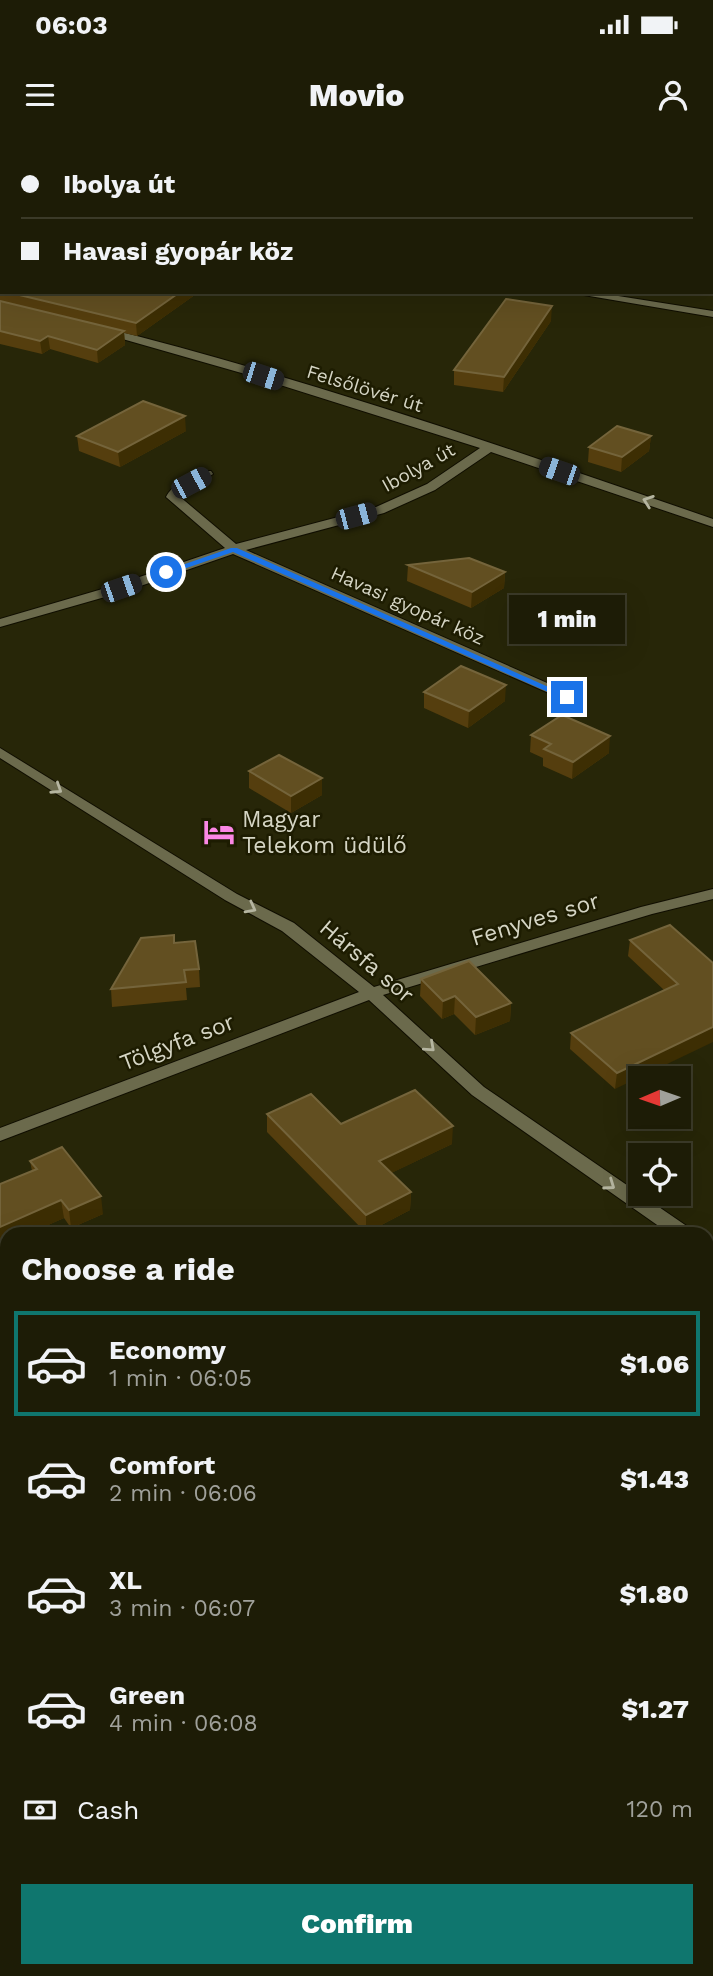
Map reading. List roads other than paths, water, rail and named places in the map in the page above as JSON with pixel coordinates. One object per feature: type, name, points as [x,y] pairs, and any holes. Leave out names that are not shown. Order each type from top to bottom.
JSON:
[{"type":"street","points":[[584,294],[713,314]]},
{"type":"street","name":"Felsőlövér út","points":[[88,327],[194,355],[490,447],[713,523]]},
{"type":"street","name":"Ibolya út","points":[[0,624],[121,588],[234,549],[380,510],[430,487],[490,447]]},
{"type":"street","name":"Havasi gyopár köz","points":[[207,474],[175,491],[172,497],[234,549],[567,697]]},
{"type":"street","name":"Hársfa sor","points":[[0,752],[231,897],[288,927],[371,993],[478,1091],[523,1125],[674,1227]]},
{"type":"street","name":"Fenyves sor","points":[[371,993],[647,910],[713,894]]},
{"type":"street","name":"Tölgyfa sor","points":[[0,1135],[371,993]]},
{"type":"place","name":"Magyar Telekom üdülő","points":[[219,832]]}]
